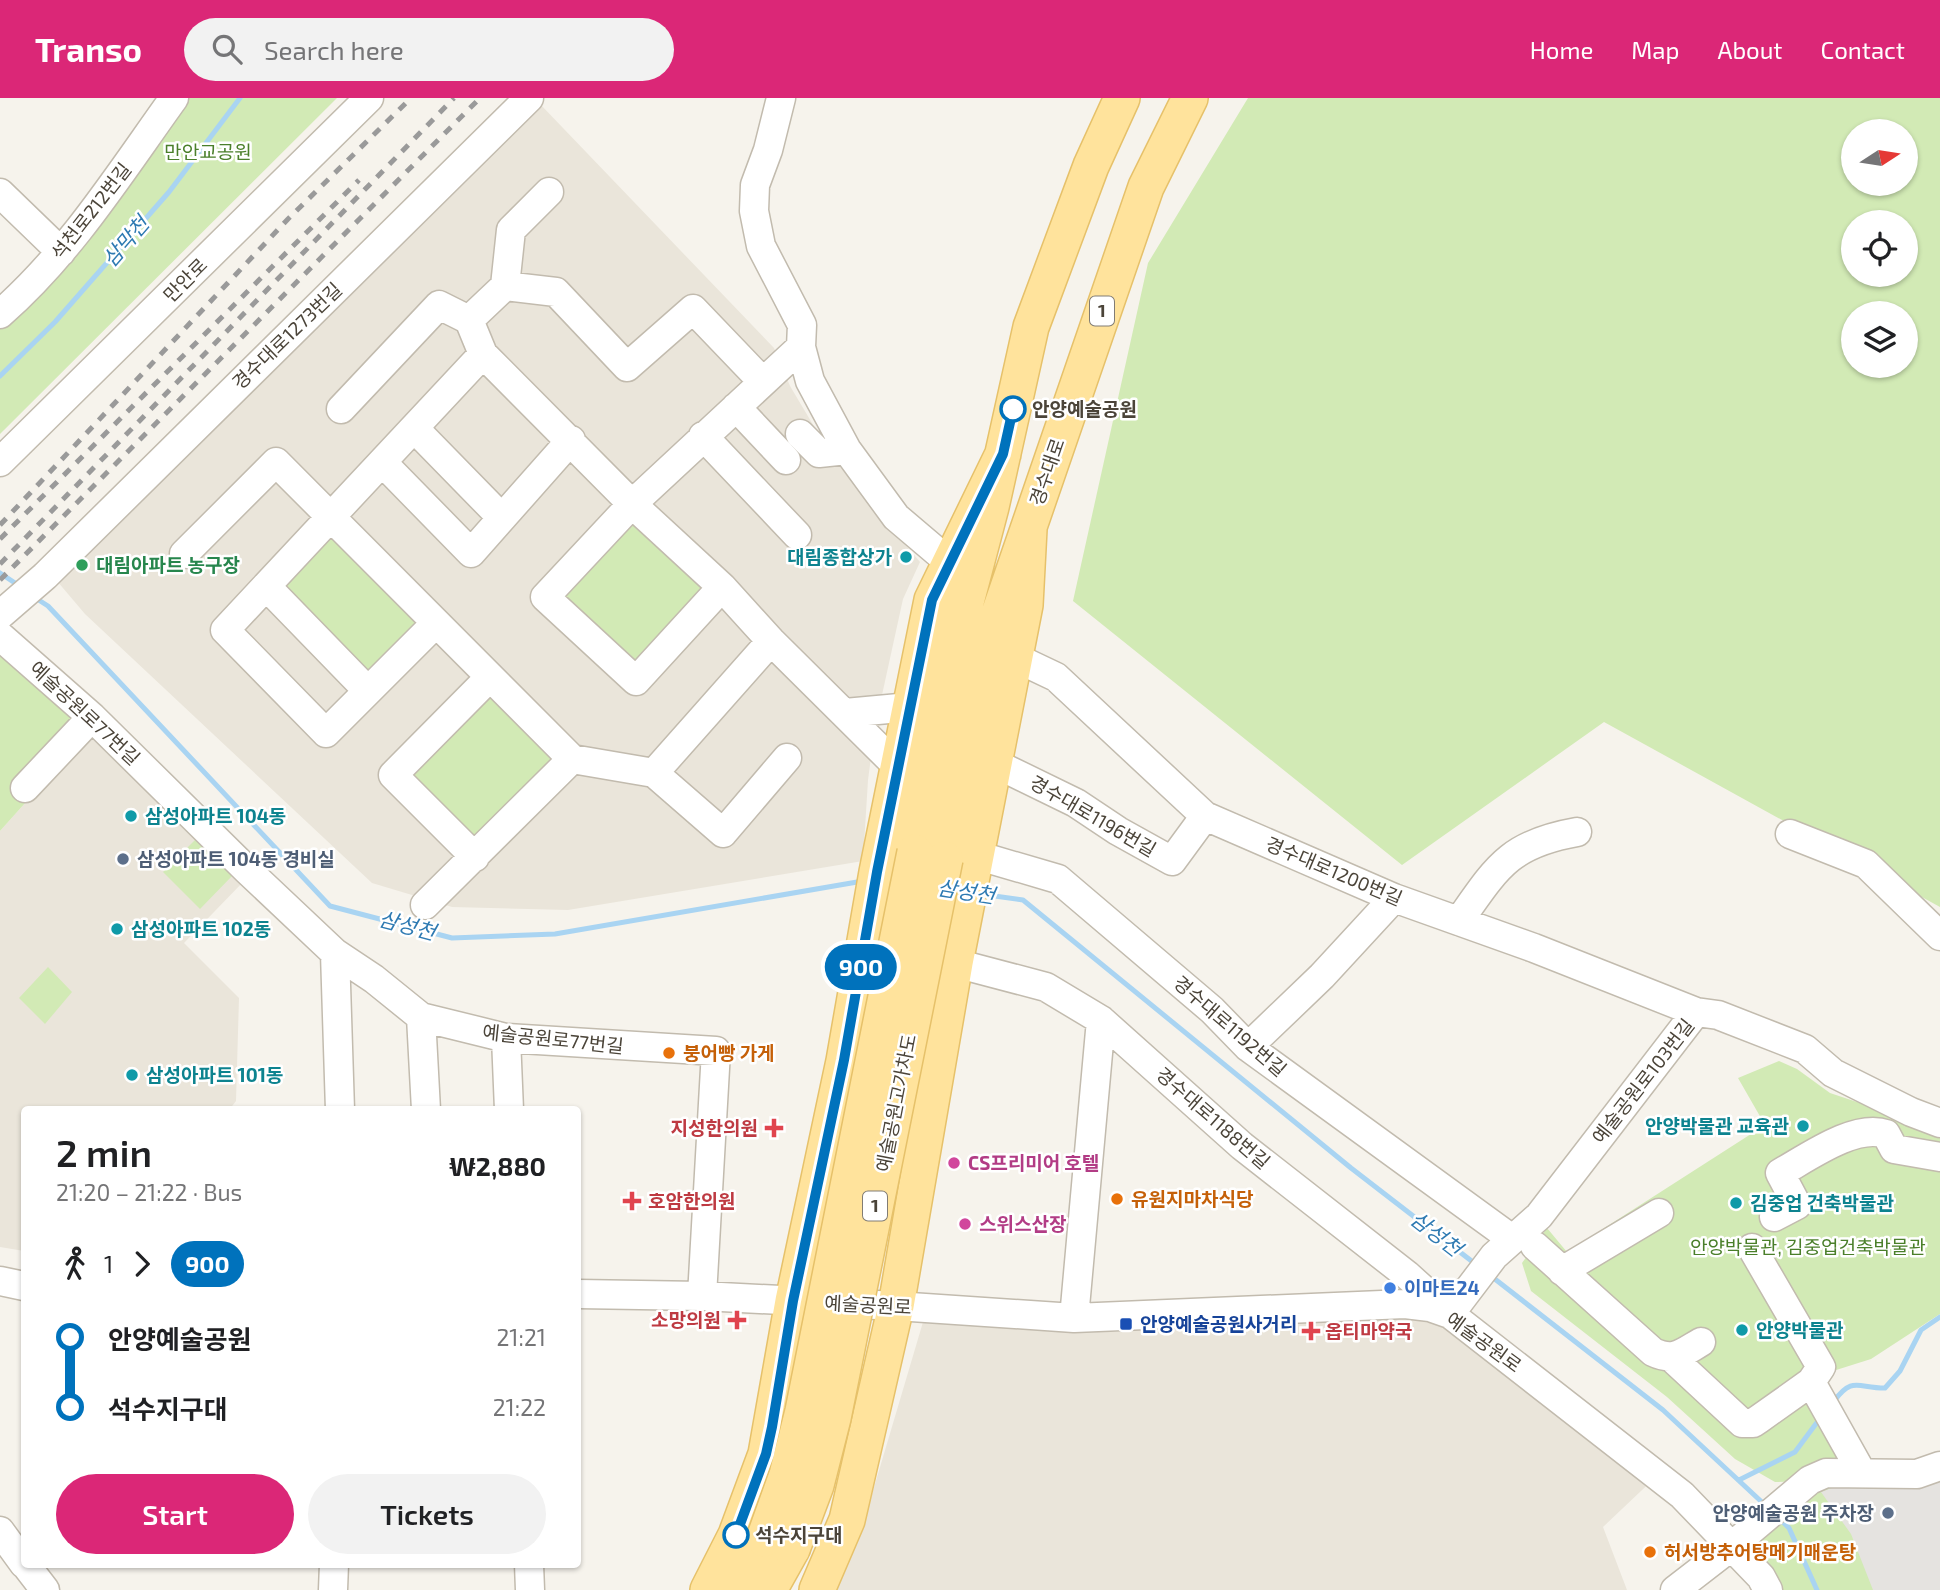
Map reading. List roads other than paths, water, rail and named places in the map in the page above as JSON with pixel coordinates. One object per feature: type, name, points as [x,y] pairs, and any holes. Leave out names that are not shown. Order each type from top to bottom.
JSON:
[{"type":"main road","name":"1","points":[[953,857],[960,625],[1003,454],[1031,327],[1091,166],[1122,98]]},
{"type":"main road","name":"경수대로","points":[[953,857],[991,638],[1146,187],[1190,98]]},
{"type":"main road","points":[[708,1590],[736,1535],[766,1454],[793,1301],[844,1060],[877,872],[932,600],[1003,454]]},
{"type":"main road","points":[[817,1590],[847,1520],[896,1306],[957,953],[953,857],[994,763],[1025,605],[1028,529]]},
{"type":"main road","name":"예술공원고가차도","points":[[778,1544],[787,1475],[803,1411],[953,857]]},
{"type":"main road","name":"1","points":[[735,1590],[778,1544]]},
{"type":"main road","name":"1","points":[[769,1590],[778,1544]]},
{"type":"street","name":"석천로212번길","points":[[0,314],[30,288],[61,252],[126,167],[173,98]]},
{"type":"street","name":"만안로","points":[[0,462],[369,98]]},
{"type":"street","name":"경수대로1273번길","points":[[0,615],[237,396],[529,98]]},
{"type":"street","points":[[781,98],[768,150],[755,185],[754,211],[761,246],[802,324],[801,348],[810,381],[847,450],[896,517],[949,562]]},
{"type":"street","points":[[178,468],[237,396],[464,184]]},
{"type":"street","points":[[0,192],[61,252]]},
{"type":"street","points":[[469,320],[505,286],[511,230],[549,192]]},
{"type":"street","points":[[505,286],[556,292],[627,367],[694,309],[764,382]]},
{"type":"street","points":[[341,409],[439,304],[469,320],[483,354],[632,504],[722,587],[771,641],[898,767]]},
{"type":"street","points":[[722,587],[636,681],[545,597],[632,504],[801,348]]},
{"type":"street","points":[[436,623],[326,733],[225,630],[483,354]]},
{"type":"street","points":[[736,407],[786,460]]},
{"type":"street","points":[[414,428],[502,518]]},
{"type":"street","points":[[800,434],[819,453],[847,450]]},
{"type":"street","points":[[703,436],[797,535]]},
{"type":"street","points":[[382,462],[471,553],[570,440]]},
{"type":"street","points":[[184,554],[276,462],[572,759],[654,773],[723,833],[787,758]]},
{"type":"street","points":[[266,586],[368,691]]},
{"type":"street","name":"예술공원로77번길","points":[[0,636],[92,717],[335,953],[374,979],[421,1017],[506,1038],[716,1051],[702,1296]]},
{"type":"street","points":[[654,773],[771,641]]},
{"type":"street","name":"경수대로1200번길","points":[[1016,658],[1056,677],[1205,816],[1394,898],[1534,948],[1696,1013]]},
{"type":"street","points":[[475,857],[393,775],[489,677]]},
{"type":"street","points":[[845,713],[910,707]]},
{"type":"street","points":[[24,788],[92,717]]},
{"type":"street","points":[[425,905],[572,759]]},
{"type":"street","name":"경수대로1196번길","points":[[994,763],[1076,803],[1118,831],[1172,861],[1205,816]]},
{"type":"street","points":[[1459,921],[1503,862],[1524,847],[1551,836],[1577,832]]},
{"type":"street","points":[[1790,834],[1866,864],[1940,936]]},
{"type":"street","name":"경수대로1192번길","points":[[953,857],[1058,879],[1212,1010],[1248,1047],[1514,1247],[1562,1271],[1653,1352],[1672,1358],[1742,1423],[1753,1423],[1816,1392]]},
{"type":"street","points":[[1248,1047],[1322,976],[1394,898]]},
{"type":"street","points":[[335,953],[340,1106]]},
{"type":"street","name":"경수대로1188번길","points":[[957,953],[1046,987],[1101,1020],[1242,1146],[1407,1275],[1456,1307]]},
{"type":"street","name":"예술공원로103번길","points":[[1456,1307],[1514,1247],[1696,1013],[1718,1015],[1805,1049],[1833,1073],[1911,1112],[1940,1123]]},
{"type":"street","points":[[421,1017],[426,1106]]},
{"type":"street","points":[[1074,1318],[1101,1020]]},
{"type":"street","points":[[506,1038],[509,1106]]},
{"type":"street","points":[[1774,1217],[1797,1205],[1780,1173],[1862,1131],[1886,1134],[1894,1149],[1940,1157]]},
{"type":"street","points":[[1562,1271],[1659,1213]]},
{"type":"street","points":[[1752,1248],[1821,1367],[1816,1392],[1862,1473]]},
{"type":"street","points":[[0,1283],[21,1286]]},
{"type":"street","name":"예술공원로","points":[[581,1294],[702,1296],[1074,1318],[1405,1304],[1456,1307],[1738,1541],[1768,1590]]},
{"type":"street","points":[[1672,1358],[1701,1342]]},
{"type":"street","points":[[1675,1590],[1810,1480],[1826,1472],[1917,1474],[1940,1466]]},
{"type":"street","points":[[0,1531],[21,1559]]},
{"type":"street","points":[[28,1568],[45,1590]]},
{"type":"street","points":[[333,1590],[334,1568]]},
{"type":"street","points":[[529,1568],[530,1590]]},
{"type":"waterway","name":"삼막천","points":[[0,376],[55,322],[169,192],[240,98]]},
{"type":"waterway","name":"삼성천","points":[[0,573],[21,587]]},
{"type":"waterway","name":"삼성천","points":[[34,597],[48,606],[330,906],[452,938],[555,934],[863,881]]},
{"type":"waterway","name":"삼성천","points":[[980,894],[1023,900],[1351,1168],[1478,1266]]},
{"type":"waterway","name":"삼성천","points":[[1491,1276],[1663,1410],[1765,1505]]},
{"type":"waterway","points":[[1834,1401],[1851,1386],[1885,1388],[1900,1371],[1921,1330],[1940,1317]]},
{"type":"waterway","points":[[1739,1480],[1795,1452],[1821,1417]]},
{"type":"waterway","name":"삼성천","points":[[1778,1517],[1789,1528],[1817,1590]]},
{"type":"railway","points":[[0,525],[288,219],[411,98]]},
{"type":"railway","points":[[0,564],[454,98]]},
{"type":"railway","points":[[0,580],[480,98]]},
{"type":"railway","points":[[0,539],[359,180]]},
{"type":"place","name":"안양예술공원","points":[[1013,409]]},
{"type":"place","name":"대림종합상가","points":[[906,557]]},
{"type":"place","name":"대림아파트 농구장","points":[[82,565]]},
{"type":"place","name":"삼성아파트 104동","points":[[131,816]]},
{"type":"place","name":"삼성아파트 104동 경비실","points":[[123,859]]},
{"type":"place","name":"삼성아파트 102동","points":[[117,929]]},
{"type":"place","name":"붕어빵 가게","points":[[669,1053]]},
{"type":"place","name":"삼성아파트 101동","points":[[132,1075]]},
{"type":"place","name":"안양박물관 교육관","points":[[1803,1126]]},
{"type":"place","name":"지성한의원","points":[[774,1128]]},
{"type":"place","name":"CS프리미어 호텔","points":[[954,1163]]},
{"type":"place","name":"유원지마차식당","points":[[1117,1199]]},
{"type":"place","name":"호암한의원","points":[[632,1201]]},
{"type":"place","name":"김중업 건축박물관","points":[[1736,1203]]},
{"type":"place","name":"스위스산장","points":[[965,1224]]},
{"type":"place","name":"이마트24","points":[[1390,1288]]},
{"type":"place","name":"소망의원","points":[[737,1320]]},
{"type":"place","name":"안양예술공원사거리","points":[[1126,1324]]},
{"type":"place","name":"안양박물관","points":[[1742,1330]]},
{"type":"place","name":"옵티마약국","points":[[1311,1331]]},
{"type":"place","name":"안양예술공원 주차장","points":[[1888,1513]]},
{"type":"place","name":"석수지구대","points":[[736,1535]]},
{"type":"place","name":"허서방추어탕메기매운탕","points":[[1650,1552]]},
{"type":"park label","name":"만안교공원","points":[[208,152]]},
{"type":"park label","name":"안양박물관, 김중업건축박물관","points":[[1808,1247]]}]
